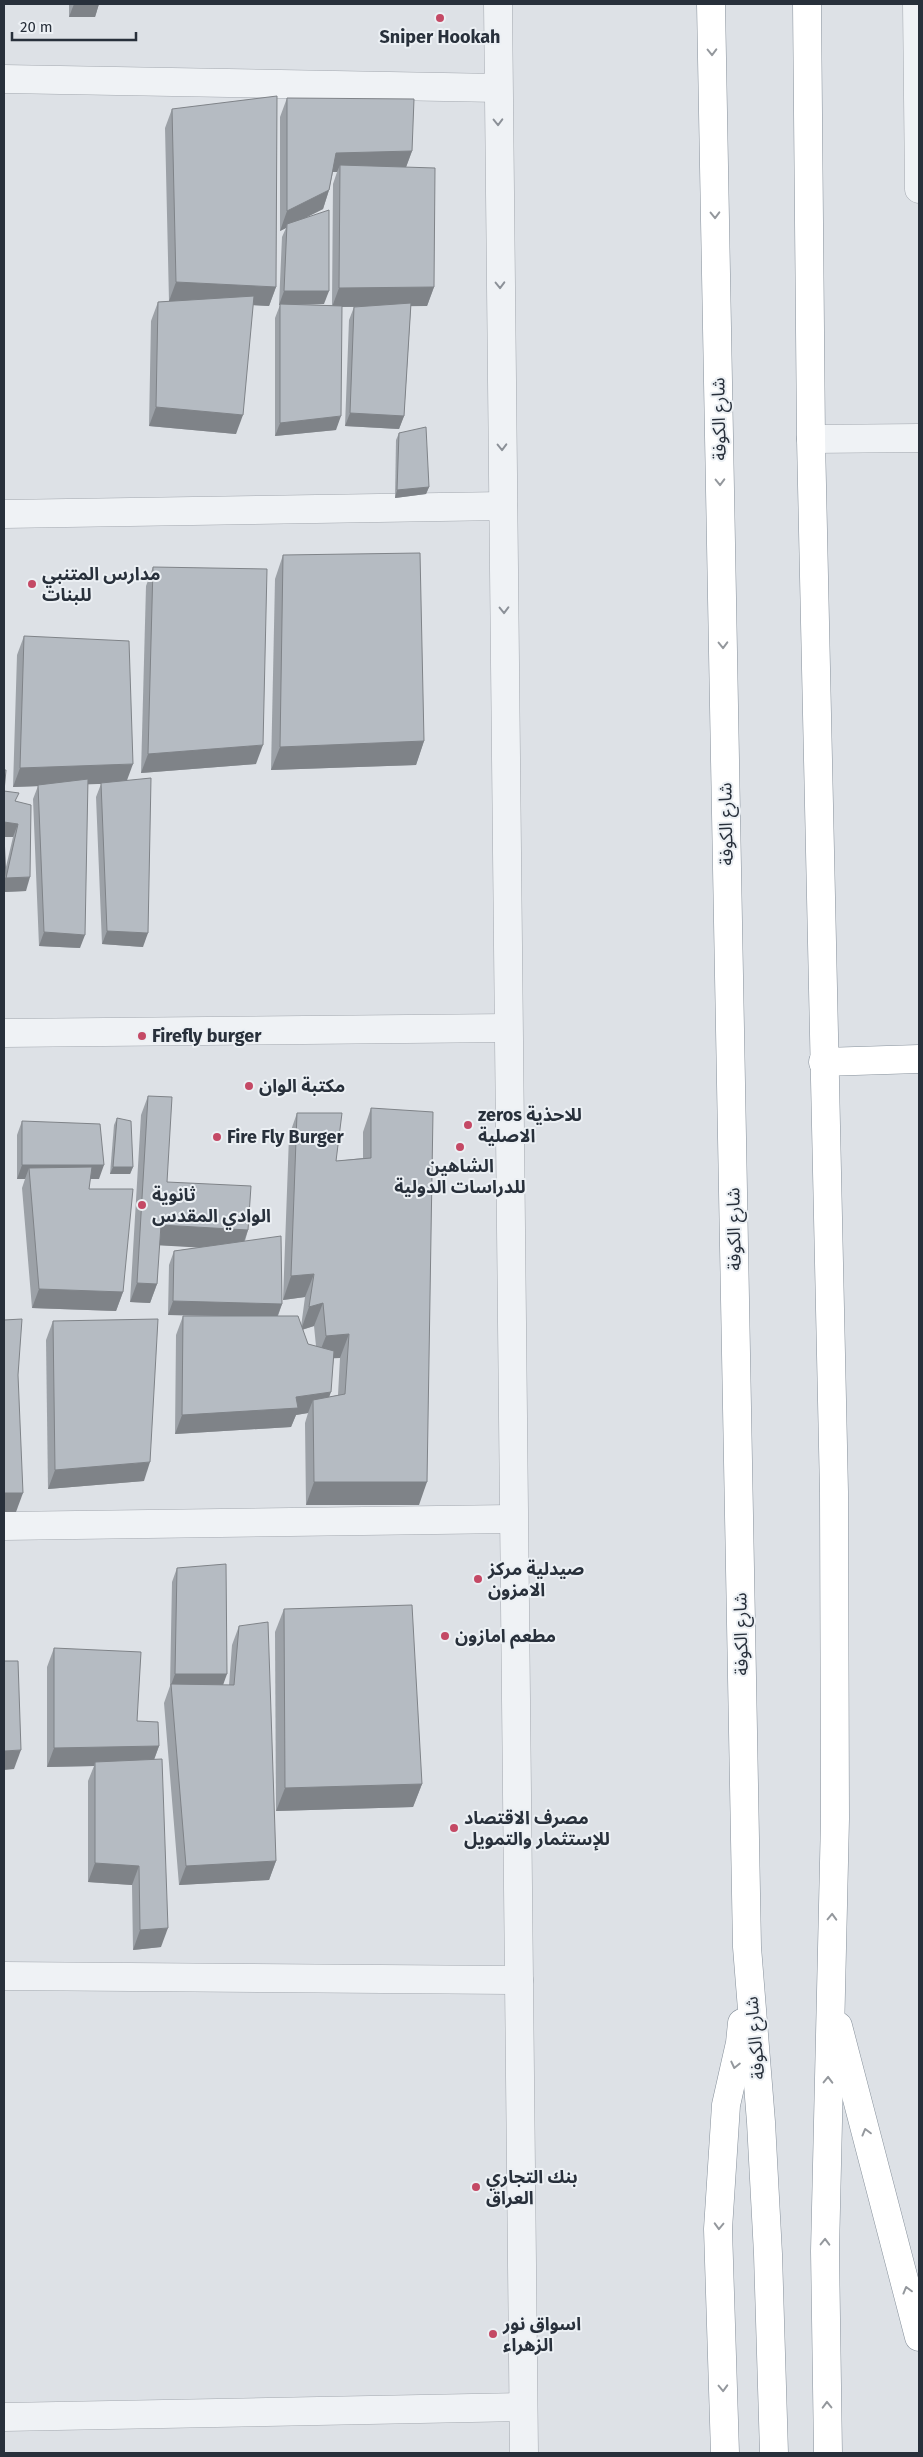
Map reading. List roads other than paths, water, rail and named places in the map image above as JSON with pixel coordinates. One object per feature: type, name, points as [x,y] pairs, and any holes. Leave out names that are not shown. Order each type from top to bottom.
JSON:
[{"type":"highway","name":"شارع الكوفة","points":[[711,4],[747,1947],[766,2216],[774,2453]]},
{"type":"highway","points":[[807,4],[811,439],[834,1492],[835,1819],[825,2250],[828,2453]]},
{"type":"highway","points":[[824,1062],[919,1059]]},
{"type":"highway","points":[[725,2453],[718,2229],[726,2104],[740,2042],[747,1947]]},
{"type":"highway","points":[[830,1994],[919,2337]]},
{"type":"street","points":[[498,4],[524,2453]]},
{"type":"street","points":[[917,4],[919,189]]},
{"type":"street","points":[[4,79],[498,88]]},
{"type":"street","points":[[811,439],[919,438]]},
{"type":"street","points":[[4,514],[502,506]]},
{"type":"street","points":[[4,1033],[508,1028]]},
{"type":"street","points":[[4,1526],[513,1519]]},
{"type":"street","points":[[4,1976],[519,1980]]},
{"type":"street","points":[[4,2417],[523,2407]]},
{"type":"place","name":"Sniper Hookah","points":[[440,18]]},
{"type":"place","name":"مدارس المتنبي للبنات","points":[[32,584]]},
{"type":"place","name":"Firefly burger","points":[[142,1036]]},
{"type":"place","name":"مكتبة الوان","points":[[249,1086]]},
{"type":"place","name":"zeros للاحذية الاصلية","points":[[468,1125]]},
{"type":"place","name":"Fire Fly Burger","points":[[217,1137]]},
{"type":"place","name":"الشاهين للدراسات الدولية","points":[[460,1147]]},
{"type":"place","name":"ثانوية الوادي المقدس","points":[[142,1205]]},
{"type":"place","name":"صيدلية مركز الامزون","points":[[478,1579]]},
{"type":"place","name":"مطعم امازون","points":[[445,1636]]},
{"type":"place","name":"مصرف الاقتصاد للإستثمار والتمويل","points":[[454,1828]]},
{"type":"place","name":"بنك التجاري العراق","points":[[476,2187]]},
{"type":"place","name":"اسواق نور الزهراء","points":[[493,2334]]}]
